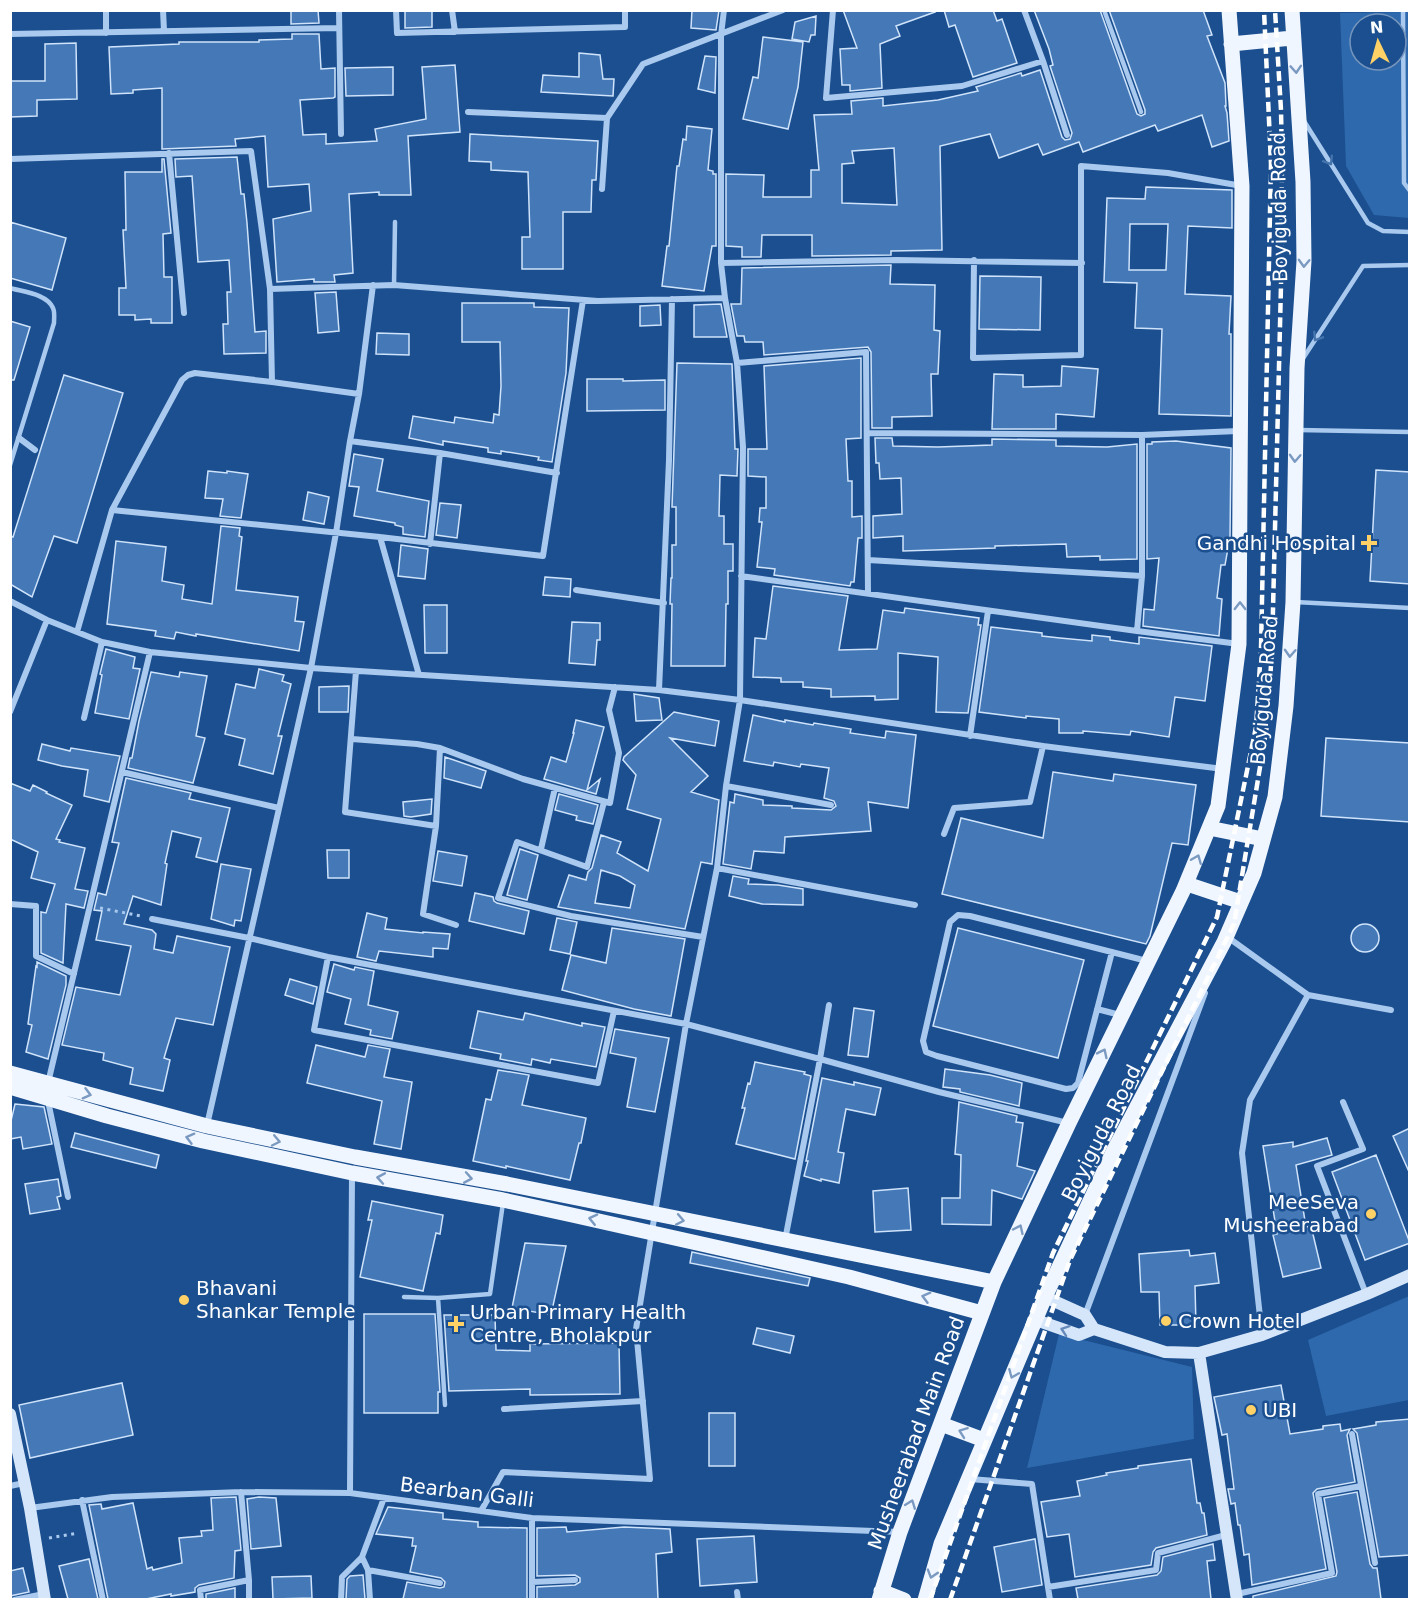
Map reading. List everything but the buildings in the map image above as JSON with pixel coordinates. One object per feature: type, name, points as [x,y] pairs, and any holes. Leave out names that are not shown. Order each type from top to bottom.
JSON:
[{"type":"main road","name":"Boyiguda Road","points":[[994,1282],[1186,884],[1218,806],[1239,644],[1242,186],[1229,10]]},
{"type":"main road","name":"Boyiguda Road","points":[[1036,1320],[1114,1150],[1225,939],[1254,873],[1275,797],[1287,706],[1293,602],[1297,368],[1304,261],[1304,221],[1292,10]]},
{"type":"main road","points":[[1231,44],[1293,38]]},
{"type":"main road","points":[[1209,828],[1263,839]]},
{"type":"main road","points":[[1186,884],[1241,902]]},
{"type":"main road","points":[[10,1073],[107,1116],[203,1142],[352,1173],[503,1200],[651,1232],[849,1277],[982,1313]]},
{"type":"main road","points":[[10,1087],[48,1091],[355,1157],[507,1184],[994,1282]]},
{"type":"main road","points":[[1045,1297],[1085,1315],[1094,1329],[1165,1352],[1199,1353],[1262,1335],[1410,1275]]},
{"type":"main road","name":"Musheerabad Main Road","points":[[880,1595],[900,1532],[994,1282]]},
{"type":"main road","points":[[925,1599],[941,1544],[1036,1320],[1079,1335],[1094,1329]]},
{"type":"main road","points":[[1199,1353],[1237,1597]]},
{"type":"main road","points":[[10,1414],[30,1508],[44,1597]]},
{"type":"main road","points":[[941,1424],[984,1440]]},
{"type":"main road","points":[[880,1595],[904,1599]]},
{"type":"street","points":[[106,10],[106,33]]},
{"type":"street","points":[[163,10],[164,31]]},
{"type":"street","points":[[339,10],[341,134]]},
{"type":"street","points":[[396,10],[396,33],[625,27],[625,10]]},
{"type":"street","points":[[452,10],[454,32]]},
{"type":"street","points":[[481,1511],[503,1472],[650,1479],[636,1329],[686,1024],[717,868],[726,786],[740,700],[743,447],[737,363],[721,263],[721,35],[724,10]]},
{"type":"street","points":[[602,189],[606,118],[643,64],[783,10]]},
{"type":"street","points":[[833,10],[826,98],[962,86],[1043,61]]},
{"type":"street","points":[[1024,10],[1067,135]]},
{"type":"street","points":[[10,34],[339,28]]},
{"type":"street","points":[[468,112],[606,118]]},
{"type":"street","points":[[10,159],[251,151],[270,289],[272,382]]},
{"type":"street","points":[[169,153],[184,313]]},
{"type":"street","points":[[974,260],[973,358],[1081,355],[1081,166],[1168,173],[1242,186]]},
{"type":"street","points":[[721,263],[897,260],[1082,263]]},
{"type":"street","points":[[207,1126],[311,668],[359,394],[373,285]]},
{"type":"street","points":[[270,289],[394,285],[583,300],[725,297]]},
{"type":"street","points":[[659,690],[669,460],[672,299]]},
{"type":"street","points":[[112,510],[543,556],[583,300]]},
{"type":"street","points":[[737,363],[866,352],[868,593]]},
{"type":"street","points":[[77,632],[112,510],[182,380],[195,373],[359,394]]},
{"type":"street","points":[[867,433],[1142,435],[1240,431]]},
{"type":"street","points":[[1137,631],[1142,576],[1142,435]]},
{"type":"street","points":[[19,438],[36,450]]},
{"type":"street","points":[[350,441],[557,472]]},
{"type":"street","points":[[430,544],[440,453]]},
{"type":"street","points":[[380,537],[418,675]]},
{"type":"street","points":[[868,560],[1142,576]]},
{"type":"street","points":[[741,576],[1239,644]]},
{"type":"street","points":[[576,590],[664,603]]},
{"type":"street","points":[[10,601],[47,620],[102,642],[150,652],[311,668],[659,690],[740,700],[969,736],[1223,769]]},
{"type":"street","points":[[969,736],[988,611]]},
{"type":"street","points":[[10,712],[47,620]]},
{"type":"street","points":[[84,718],[102,642]]},
{"type":"street","points":[[68,1197],[48,1091],[150,652]]},
{"type":"street","points":[[356,671],[345,812],[436,826]]},
{"type":"street","points":[[352,739],[440,748],[523,779],[610,803],[619,753],[609,710],[615,687]]},
{"type":"street","points":[[944,834],[954,808],[1030,802],[1043,746]]},
{"type":"street","points":[[440,748],[436,826],[423,914],[456,925]]},
{"type":"street","points":[[122,772],[279,808]]},
{"type":"street","points":[[726,786],[831,805]]},
{"type":"street","points":[[541,849],[555,788]]},
{"type":"street","points":[[604,802],[587,867],[517,842],[498,898],[571,916],[703,937]]},
{"type":"street","points":[[717,868],[915,904]]},
{"type":"street","points":[[10,904],[36,906],[36,956],[74,974]]},
{"type":"street","points":[[1112,952],[1078,1083],[1073,1088],[1066,1089],[926,1052],[923,1041],[950,922],[958,915],[970,916],[1148,961]]},
{"type":"street","points":[[152,919],[249,938],[328,957],[686,1024],[939,1092],[1069,1123]]},
{"type":"street","points":[[1085,1315],[1225,939],[1308,995],[1391,1010]]},
{"type":"street","points":[[328,957],[314,1030],[598,1083],[614,1011]]},
{"type":"street","points":[[1262,1335],[1242,1153],[1250,1100],[1308,995]]},
{"type":"street","points":[[785,1240],[829,1005]]},
{"type":"street","points":[[1097,1009],[1122,1016]]},
{"type":"street","points":[[1343,1102],[1362,1149],[1317,1166],[1367,1294]]},
{"type":"street","points":[[350,1493],[352,1173]]},
{"type":"street","points":[[504,1409],[643,1401]]},
{"type":"street","points":[[1352,1434],[1375,1563]]},
{"type":"street","points":[[970,1479],[1032,1484],[1050,1599]]},
{"type":"street","points":[[10,1486],[24,1483]]},
{"type":"street","points":[[1237,1597],[1332,1573],[1318,1494],[1361,1486]]},
{"type":"street","points":[[242,1492],[249,1599]]},
{"type":"street","name":"Bearban Galli","points":[[30,1508],[112,1497],[242,1492],[350,1493],[532,1518],[900,1532]]},
{"type":"street","points":[[340,1599],[342,1577],[362,1557],[384,1498]]},
{"type":"street","points":[[82,1500],[103,1599]]},
{"type":"street","points":[[532,1518],[532,1599]]},
{"type":"street","points":[[1048,1587],[1156,1570],[1158,1553],[1227,1535]]},
{"type":"street","points":[[362,1557],[368,1570],[370,1599]]},
{"type":"street","points":[[368,1570],[440,1583]]},
{"type":"street","points":[[201,1599],[200,1590],[249,1580]]},
{"type":"street","points":[[532,1582],[574,1580]]},
{"type":"street","points":[[14,1599],[44,1597]]},
{"type":"lane","points":[[1104,10],[1141,112]]},
{"type":"lane","points":[[1403,10],[1404,183],[1410,191]]},
{"type":"lane","points":[[1298,111],[1368,223],[1383,231],[1410,232]]},
{"type":"lane","points":[[394,285],[395,222]]},
{"type":"lane","points":[[1297,368],[1363,266],[1410,265]]},
{"type":"lane","points":[[10,288],[38,296],[48,301],[54,309],[54,323],[10,465]]},
{"type":"lane","points":[[1297,430],[1410,432]]},
{"type":"lane","points":[[1293,602],[1410,608]]},
{"type":"lane","points":[[404,1297],[438,1298],[490,1294],[503,1200]]},
{"type":"lane","points":[[438,1298],[445,1405]]},
{"type":"path","points":[[90,906],[152,919]]},
{"type":"path","points":[[36,1541],[88,1531]]},
{"type":"shaded area","points":[[1409,12],[1409,218],[1374,215],[1346,166],[1340,13],[1348,13],[1348,72],[1408,72]]},
{"type":"shaded area","points":[[1409,1296],[1409,1400],[1326,1416],[1308,1340]]},
{"type":"shaded area","points":[[1059,1334],[1192,1367],[1194,1439],[1027,1468]]},
{"type":"railway","points":[[930,1600],[1053,1253],[1217,917],[1256,727],[1261,649],[1271,164],[1264,10]]},
{"type":"railway","points":[[950,1600],[1070,1260],[1234,924],[1267,725],[1272,650],[1282,162],[1275,10]]},
{"type":"place","name":"Gandhi Hospital","points":[[1369,543]]},
{"type":"place","name":"MeeSeva Musheerabad","points":[[1371,1214]]},
{"type":"place","name":"Bhavani Shankar Temple","points":[[184,1300]]},
{"type":"place","name":"Crown Hotel","points":[[1166,1321]]},
{"type":"place","name":"Urban Primary Health Centre, Bholakpur","points":[[456,1324]]},
{"type":"place","name":"UBI","points":[[1251,1410]]}]
